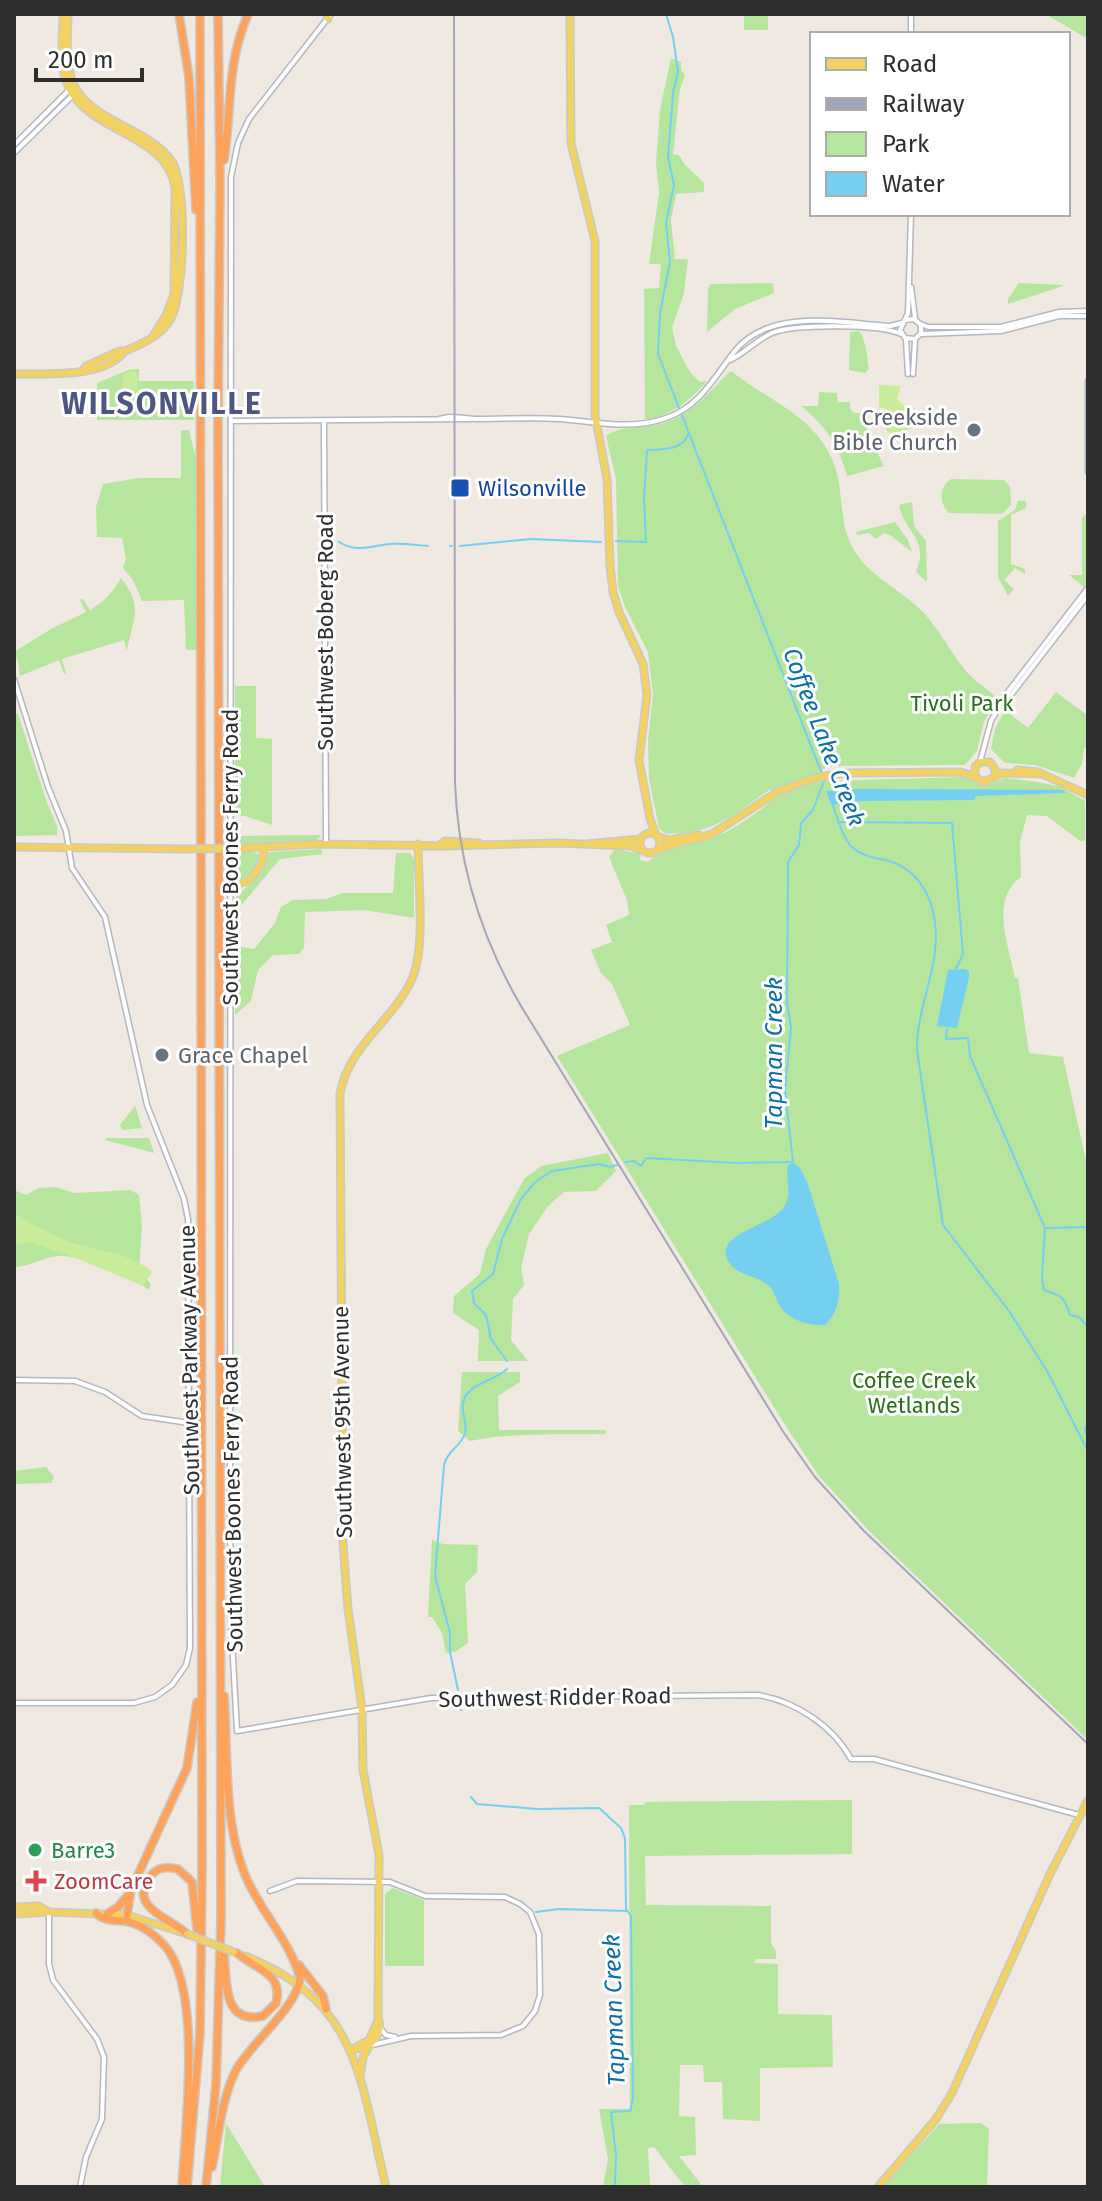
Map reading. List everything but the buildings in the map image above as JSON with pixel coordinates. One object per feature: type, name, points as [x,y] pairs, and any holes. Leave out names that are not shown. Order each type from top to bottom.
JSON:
[{"type":"highway","points":[[185,2187],[197,2084],[201,1983],[200,14]]},
{"type":"highway","points":[[207,2187],[216,2073],[221,1919],[218,14]]},
{"type":"highway","points":[[220,182],[230,76],[247,14]]},
{"type":"highway","points":[[178,15],[189,77],[196,221],[200,227]]},
{"type":"highway","points":[[207,2187],[231,2082],[252,2045],[286,2007],[300,1984],[299,1974],[288,1951],[252,1889],[236,1845],[231,1812],[220,1638]]},
{"type":"highway","points":[[107,1914],[118,1907],[131,1890],[187,1768],[201,1672]]},
{"type":"highway","points":[[187,1934],[155,1914],[146,1902],[146,1880],[159,1869],[178,1869],[192,1882],[201,1983]]},
{"type":"highway","points":[[127,1915],[131,1890]]},
{"type":"highway","points":[[96,1913],[102,1919],[132,1923],[146,1929],[172,1956],[182,1979],[186,2004],[185,2187]]},
{"type":"highway","points":[[221,1919],[230,2001],[241,2015],[254,2018],[263,2016],[276,2003],[276,1982],[270,1974],[236,1953]]},
{"type":"highway","points":[[288,1951],[323,1996],[326,2009]]},
{"type":"main road","points":[[14,374],[93,370],[122,356],[125,351],[153,336],[170,307],[175,286],[175,188],[172,175],[158,155],[89,111],[73,90],[63,66],[65,14]]},
{"type":"main road","points":[[570,14],[571,140],[595,241],[596,423],[610,501],[610,565],[613,592],[643,664],[646,680],[639,760],[650,819],[660,842],[658,849]]},
{"type":"main road","points":[[975,777],[978,765]]},
{"type":"main road","points":[[961,772],[978,765],[992,765],[1041,774],[1088,795]]},
{"type":"main road","points":[[992,765],[995,776]]},
{"type":"main road","points":[[587,844],[631,846],[650,853],[702,838],[737,820],[782,790],[814,778],[855,773],[961,772],[984,782],[1002,773],[1041,774]]},
{"type":"main road","points":[[641,850],[642,836],[650,819]]},
{"type":"main road","points":[[14,847],[186,849],[441,844],[460,841],[587,844],[657,835],[673,840],[714,831]]},
{"type":"main road","name":"Southwest 95th Avenue","points":[[360,2078],[363,2057],[379,2024],[380,1882],[378,1844],[363,1770],[362,1709],[347,1600],[343,1537],[340,1094],[351,1061],[401,996],[414,972],[419,949],[418,844]]},
{"type":"main road","points":[[230,886],[249,881],[261,865],[265,847]]},
{"type":"main road","points":[[878,2187],[936,2119],[952,2093],[1045,1886],[1088,1800]]},
{"type":"main road","points":[[14,1907],[39,1906],[49,1912]]},
{"type":"main road","points":[[14,1914],[127,1915],[236,1953],[275,1969],[300,1984],[326,2009],[351,2050],[386,2187]]},
{"type":"main road","points":[[351,2050],[372,2041]]},
{"type":"street","name":"Southwest Boones Ferry Road","points":[[237,1731],[231,1622],[230,1517],[231,181],[234,157],[242,132],[252,115],[329,16]]},
{"type":"street","points":[[14,145],[73,90]]},
{"type":"street","points":[[14,153],[73,90]]},
{"type":"street","points":[[910,286],[918,322],[911,374],[908,348],[903,336],[910,286],[911,216]]},
{"type":"street","points":[[730,360],[745,342],[783,324],[805,322],[890,326],[918,322],[928,327],[997,327],[1059,312],[1088,313]]},
{"type":"street","points":[[231,421],[553,418],[627,425],[650,423],[687,407],[730,360],[757,340],[792,327],[894,331],[903,336],[917,337],[930,332],[1001,331],[1059,316],[1088,313]]},
{"type":"street","points":[[1088,381],[1088,472]]},
{"type":"street","name":"Southwest Boberg Road","points":[[324,420],[326,844]]},
{"type":"street","points":[[978,765],[985,750],[991,721],[1088,588]]},
{"type":"street","points":[[1006,697],[1011,695],[1088,595]]},
{"type":"street","name":"Southwest Parkway Avenue","points":[[14,679],[46,782],[64,827],[75,875],[99,905],[107,922],[147,1105],[186,1208],[190,1278],[191,1644],[186,1665],[172,1685],[151,1699],[134,1703],[14,1703]]},
{"type":"street","points":[[985,750],[992,765]]},
{"type":"street","points":[[14,1380],[75,1381],[105,1392],[142,1416],[190,1423]]},
{"type":"street","name":"Southwest Ridder Road","points":[[237,1731],[435,1698],[754,1695],[779,1700],[804,1713],[837,1738],[851,1759],[874,1759],[1080,1816]]},
{"type":"street","points":[[270,1891],[297,1881],[380,1882],[425,1896],[497,1896],[511,1899],[530,1912],[539,1934],[539,2000],[523,2026],[501,2035],[372,2041]]},
{"type":"street","points":[[49,1912],[49,1964],[53,1980],[97,2039],[104,2057],[102,2119],[86,2157],[80,2187]]},
{"type":"street","points":[[379,2024],[386,2035],[397,2038]]},
{"type":"green space","points":[[744,14],[768,14],[768,30],[744,30]]},
{"type":"green space","points":[[1045,14],[1088,14],[1088,39]]},
{"type":"green space","points":[[671,58],[681,62],[685,75],[680,89],[673,154],[679,155],[704,183],[704,192],[676,194],[671,220],[675,259],[688,259],[684,293],[672,328],[676,346],[690,372],[700,382],[707,381],[679,406],[663,415],[645,419],[644,289],[659,288],[661,264],[649,264],[659,193],[656,162],[660,110]]},
{"type":"green space","points":[[773,283],[774,293],[735,309],[707,332],[710,284]]},
{"type":"green space","points":[[1019,283],[1063,285],[1063,286],[1008,304]]},
{"type":"green space","points":[[859,331],[865,343],[869,369],[865,373],[849,370],[850,332]]},
{"type":"green space","points":[[139,369],[139,381],[194,381],[194,420],[97,420],[97,383],[128,370]]},
{"type":"green space","points":[[134,371],[138,382],[134,393],[123,390],[123,374]]},
{"type":"green space","name":"Coffee Creek Wetlands","points":[[731,371],[793,413],[820,438],[837,473],[849,541],[860,559],[922,611],[965,670],[997,698],[984,722],[977,751],[965,765],[835,766],[822,769],[826,781],[966,777],[987,785],[1005,778],[1061,787],[1085,801],[1085,841],[1080,841],[1047,816],[1027,815],[1020,842],[1021,877],[1011,886],[1003,910],[1006,938],[1015,978],[1018,978],[1029,1053],[1063,1057],[1088,1170],[1088,1740],[870,1532],[819,1476],[557,1056],[630,1025],[612,984],[601,973],[591,950],[612,942],[606,925],[629,915],[627,900],[609,857],[615,849],[641,854],[640,860],[648,862],[670,849],[720,835],[772,801],[771,789],[731,816],[698,831],[666,834],[659,828],[649,779],[648,741],[653,694],[648,652],[618,586],[616,479],[606,436],[677,418]]},
{"type":"green space","points":[[879,385],[901,386],[897,399],[920,421],[919,424],[892,438],[883,425],[885,408],[879,408]]},
{"type":"green space","points":[[819,392],[837,393],[838,402],[850,402],[854,413],[865,413],[868,435],[884,466],[847,476],[830,437],[801,406],[818,406]]},
{"type":"green space","points":[[181,430],[189,430],[196,459],[196,650],[186,650],[184,600],[142,601],[133,580],[123,568],[126,559],[122,538],[97,537],[96,507],[103,484],[139,478],[181,478]]},
{"type":"green space","points":[[951,479],[1004,480],[1010,487],[1011,505],[1002,514],[949,513],[943,505],[942,496],[944,486]]},
{"type":"green space","points":[[1018,501],[1026,501],[1026,508],[1011,515],[1011,564],[1025,569],[1025,574],[1015,568],[1004,580],[1014,589],[1008,596],[998,577],[998,521],[1015,510]]},
{"type":"green space","points":[[912,502],[914,526],[926,541],[927,582],[916,572],[920,551],[918,543],[899,505]]},
{"type":"green space","points":[[1086,514],[1088,583],[1084,587],[1069,575],[1082,575],[1082,517]]},
{"type":"green space","points":[[895,522],[908,540],[912,552],[890,535],[884,533],[876,539],[869,533],[857,535],[856,532]]},
{"type":"green space","points":[[121,578],[135,606],[127,651],[124,640],[62,659],[64,674],[59,660],[20,676],[14,652],[86,612],[80,600],[82,598],[90,610],[95,607]]},
{"type":"green space","points":[[235,686],[256,686],[256,738],[272,739],[272,825],[235,816]]},
{"type":"green space","points":[[1056,692],[1087,715],[1087,748],[1084,748],[1082,764],[1074,778],[1035,765],[1005,763],[991,749],[995,729],[1005,710],[1028,728]]},
{"type":"green space","points":[[14,713],[18,714],[57,826],[57,835],[14,836]]},
{"type":"green space","points":[[321,835],[316,841],[235,845],[235,836]]},
{"type":"green space","points":[[321,849],[323,854],[280,859],[239,908],[235,946],[254,949],[275,923],[281,907],[293,900],[326,899],[343,893],[393,893],[396,853],[410,853],[414,859],[414,918],[364,910],[305,912],[304,948],[299,954],[273,955],[258,970],[251,1001],[235,1015],[235,947],[232,948],[235,898],[252,882],[270,852]]},
{"type":"green space","points":[[233,851],[252,851],[260,855],[254,872],[238,881],[235,879]]},
{"type":"green space","points":[[135,1106],[142,1128],[122,1130],[120,1125]]},
{"type":"green space","points":[[149,1138],[154,1153],[105,1140]]},
{"type":"green space","points":[[608,1153],[616,1171],[596,1191],[564,1192],[548,1206],[529,1234],[521,1268],[524,1285],[513,1299],[511,1340],[528,1361],[478,1361],[479,1330],[453,1313],[454,1296],[480,1274],[486,1249],[524,1179],[541,1166]]},
{"type":"green space","points":[[55,1187],[75,1193],[131,1190],[139,1195],[142,1225],[139,1271],[151,1284],[150,1288],[99,1265],[68,1256],[14,1267],[14,1190],[26,1195],[39,1188]]},
{"type":"green space","points":[[14,1213],[64,1240],[133,1260],[152,1272],[143,1286],[28,1242],[14,1246]]},
{"type":"green space","points":[[462,1372],[520,1372],[520,1382],[498,1396],[499,1430],[606,1430],[606,1434],[520,1435],[470,1441],[458,1431]]},
{"type":"green space","points":[[46,1467],[54,1477],[51,1483],[14,1484],[14,1471]]},
{"type":"green space","points":[[432,1540],[443,1544],[478,1545],[477,1572],[465,1584],[468,1643],[455,1652],[446,1653],[442,1633],[432,1617],[428,1617]]},
{"type":"green space","points":[[852,1800],[852,1854],[645,1856],[646,1905],[771,1906],[771,1943],[776,1959],[755,1959],[755,1963],[778,1964],[778,2014],[832,2015],[833,2067],[760,2068],[760,2121],[723,2119],[722,2082],[704,2082],[703,2065],[680,2065],[679,2116],[695,2117],[696,2155],[679,2156],[703,2187],[685,2187],[654,2147],[648,2148],[650,2187],[603,2187],[608,2159],[599,2109],[630,2109],[629,1805],[644,1805],[645,1802]]},
{"type":"green space","points":[[393,1888],[424,1900],[424,1966],[385,1966],[385,1894]]},
{"type":"green space","points":[[226,2123],[265,2187],[220,2187]]},
{"type":"green space","points":[[981,2123],[989,2129],[987,2187],[883,2187],[939,2124]]},
{"type":"water","points":[[1063,790],[1066,793],[976,796],[974,800],[862,801],[831,805],[826,791]]},
{"type":"water","points":[[948,970],[969,971],[969,977],[957,1028],[937,1026]]},
{"type":"water","points":[[793,1162],[800,1168],[808,1184],[839,1284],[837,1306],[825,1325],[813,1325],[790,1316],[781,1308],[769,1286],[737,1270],[726,1255],[733,1239],[784,1207],[788,1197],[788,1165]]},
{"type":"waterway","name":"Coffee Lake Creek","points":[[666,14],[678,72],[673,93],[668,157],[674,185],[666,223],[670,262],[660,313],[658,354],[822,774]]},
{"type":"waterway","points":[[616,541],[646,542],[644,498],[647,450],[676,447],[688,435]]},
{"type":"waterway","points":[[460,546],[531,539],[601,542]]},
{"type":"waterway","points":[[339,542],[358,548],[394,544],[428,546]]},
{"type":"waterway","name":"Tapman Creek","points":[[625,1162],[634,1161],[641,1166],[646,1158],[736,1163],[793,1162],[785,1090],[791,1027],[787,1003],[788,862],[799,845],[801,823],[813,810],[824,781]]},
{"type":"waterway","name":"Coffee Lake Creek","points":[[832,803],[848,843],[864,855],[906,869],[921,884],[930,902],[935,923],[935,955],[920,1018],[917,1050],[943,1225],[1009,1311],[1047,1371],[1088,1451]]},
{"type":"waterway","points":[[841,822],[952,823],[963,954],[955,971]]},
{"type":"waterway","points":[[947,1029],[946,1039],[968,1038],[970,1056],[1045,1228],[1044,1290],[1061,1297],[1070,1315],[1079,1317],[1088,1327]]},
{"type":"waterway","name":"Tapman Creek","points":[[507,1361],[491,1339],[486,1315],[474,1303],[472,1291],[493,1274],[502,1239],[521,1199],[535,1182],[552,1171],[599,1164],[617,1165]]},
{"type":"waterway","points":[[1046,1228],[1088,1227]]},
{"type":"waterway","name":"Tapman Creek","points":[[458,1690],[450,1652],[450,1633],[435,1576],[444,1465],[465,1434],[463,1403],[466,1396],[507,1369]]},
{"type":"waterway","points":[[1088,1402],[1088,1416]]},
{"type":"waterway","points":[[1088,1422],[1085,1429],[1088,1440]]},
{"type":"waterway","name":"Tapman Creek","points":[[458,1705],[461,1710]]},
{"type":"waterway","name":"Tapman Creek","points":[[471,1797],[477,1804],[537,1809],[599,1808],[621,1828],[625,1838],[626,1909],[631,1916],[633,2099],[630,2111],[611,2112],[616,2155],[615,2185]]},
{"type":"waterway","name":"Tapman Creek","points":[[536,1912],[559,1909],[627,1911]]},
{"type":"railway","points":[[454,14],[455,783],[461,842],[483,926],[521,1006],[784,1433],[815,1477],[863,1530],[1088,1744]]},
{"type":"place","name":"Creekside Bible Church","points":[[974,430]]},
{"type":"place","name":"Wilsonville","points":[[460,488]]},
{"type":"place","name":"Grace Chapel","points":[[162,1055]]},
{"type":"place","name":"Barre3","points":[[35,1850]]},
{"type":"place","name":"ZoomCare","points":[[36,1881]]},
{"type":"district","name":"WILSONVILLE","points":[[162,404]]},
{"type":"park label","name":"Tivoli Park","points":[[962,703]]}]
